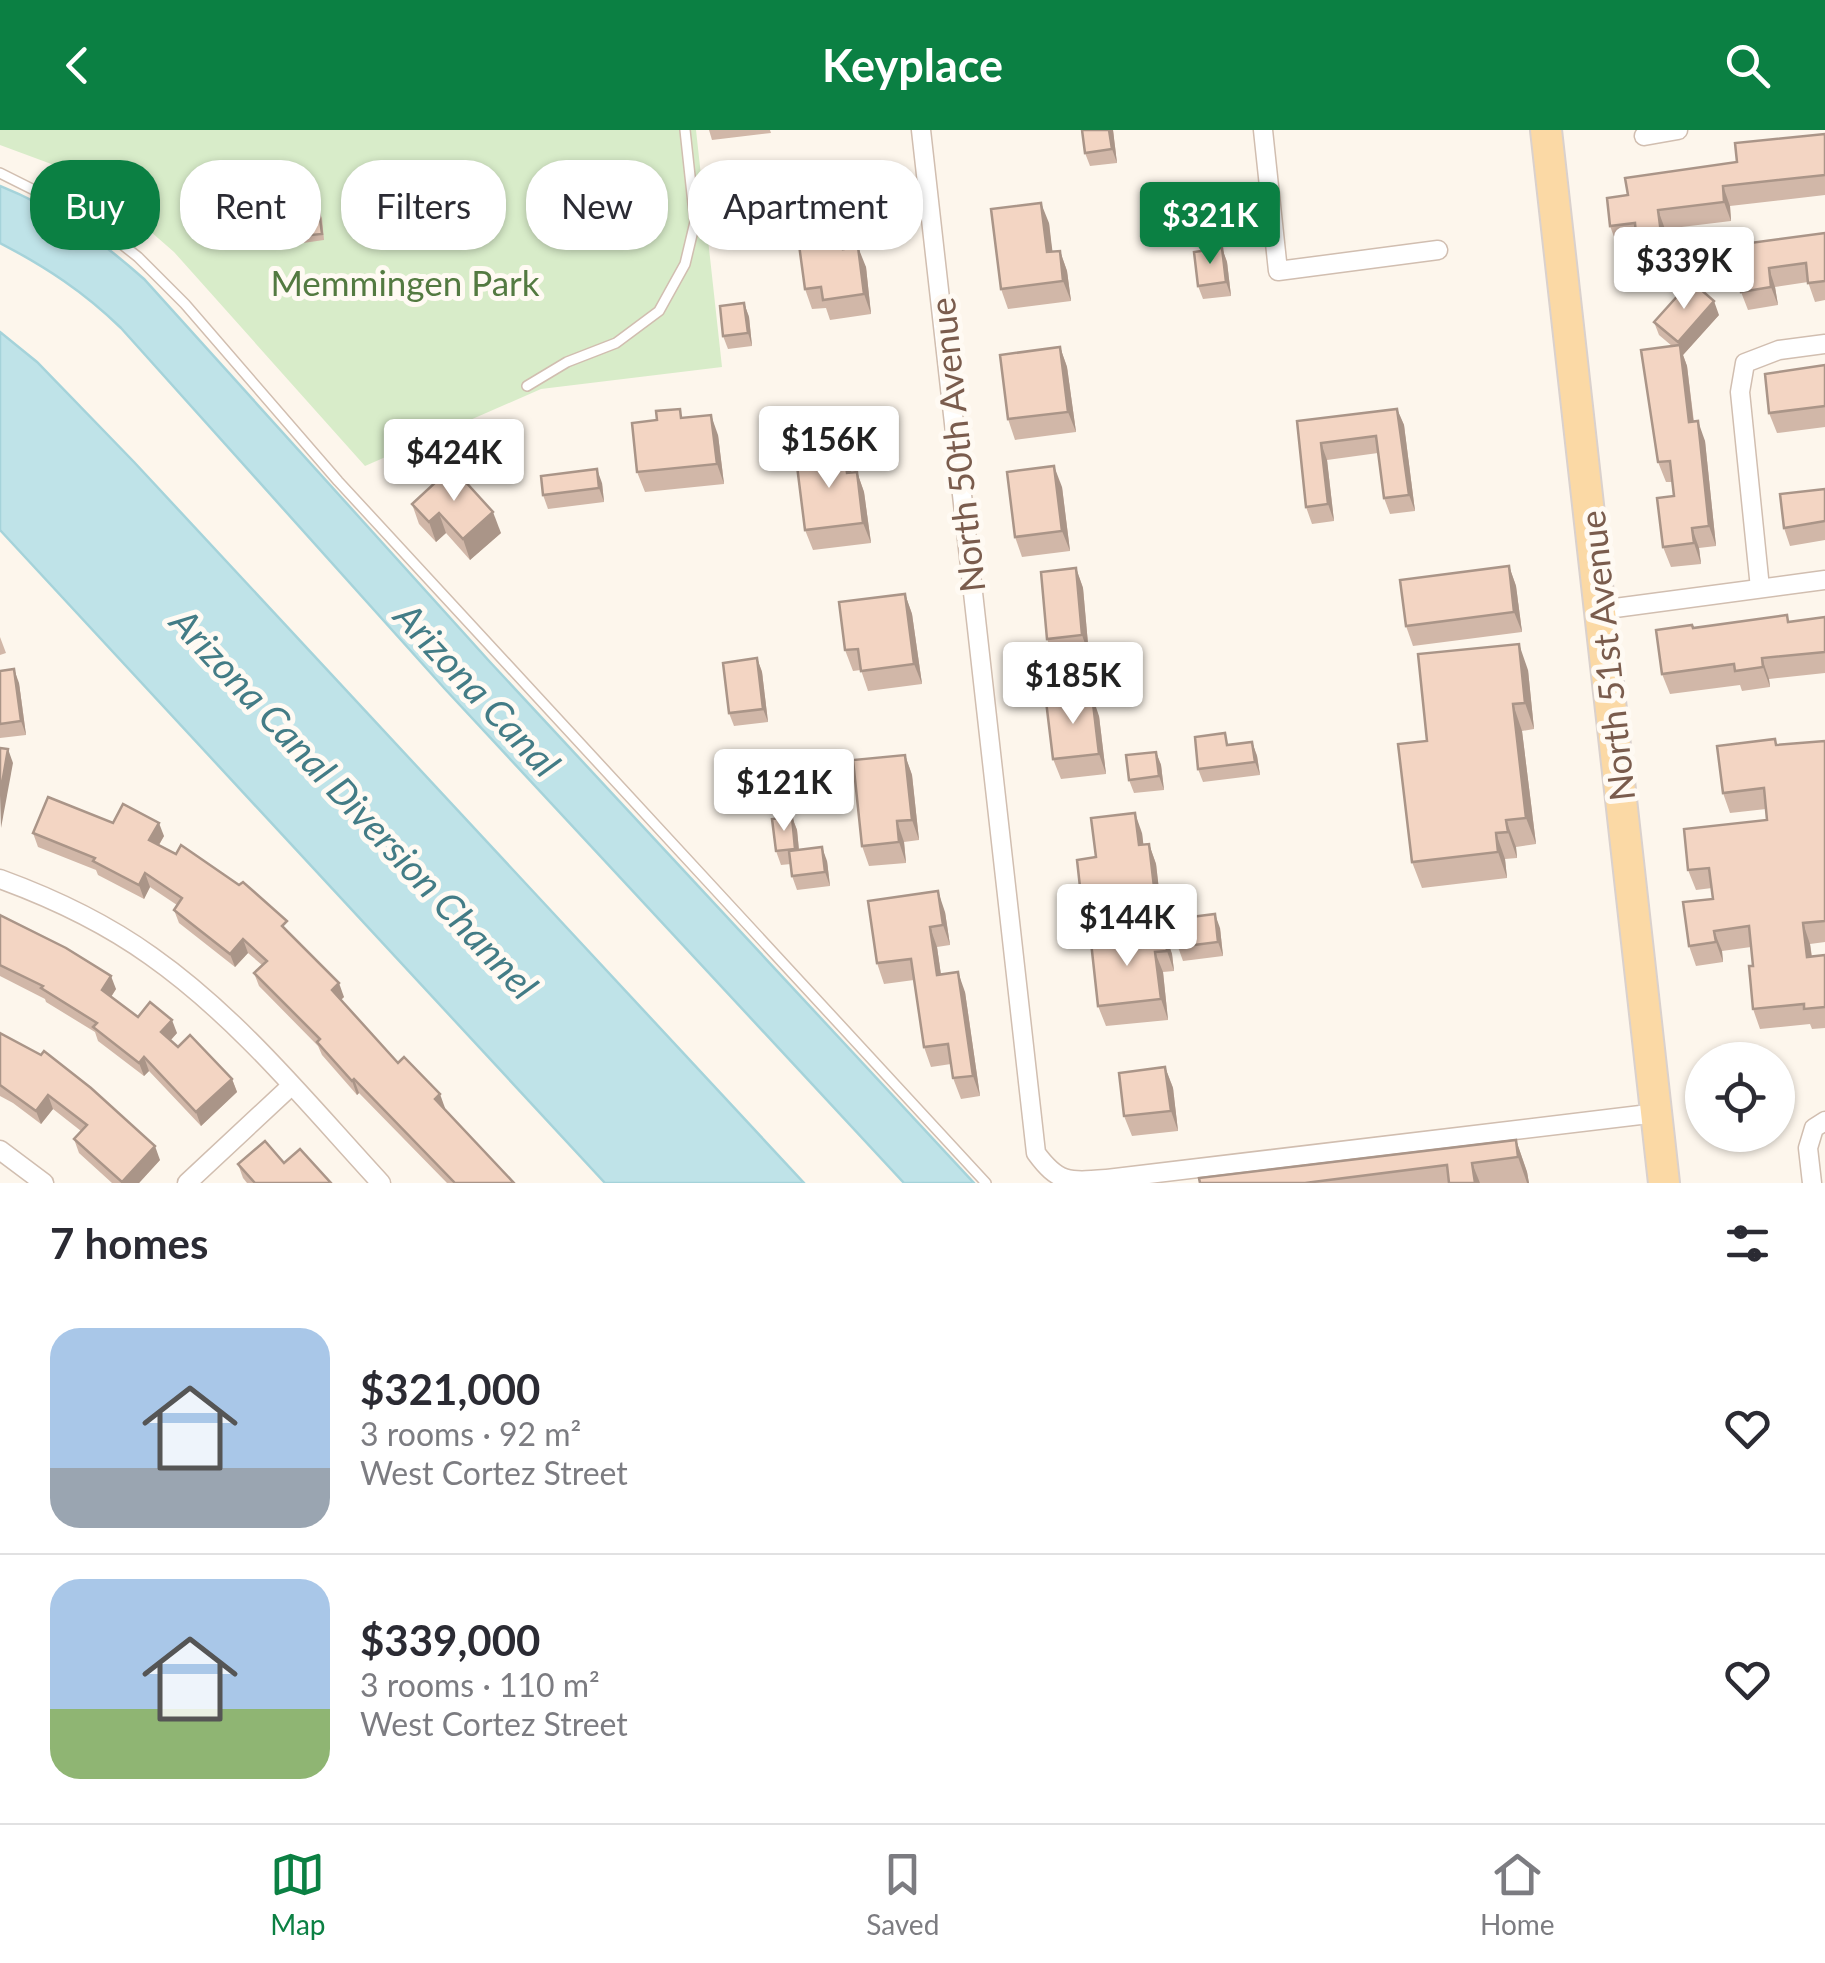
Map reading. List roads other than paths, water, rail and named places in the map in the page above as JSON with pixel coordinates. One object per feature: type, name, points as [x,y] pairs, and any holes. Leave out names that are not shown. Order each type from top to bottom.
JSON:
[{"type":"main road","name":"North 51st Avenue","points":[[1546,130],[1664,1183]]},
{"type":"street","name":"North 50th Avenue","points":[[920,130],[1036,1153],[1049,1174],[1064,1181],[1107,1178],[1656,1113]]},
{"type":"street","points":[[1262,130],[1278,271],[1438,250]]},
{"type":"street","points":[[1644,136],[1678,130]]},
{"type":"street","points":[[1760,588],[1740,392],[1744,363],[1779,350],[1825,344]]},
{"type":"street","points":[[1600,610],[1825,580]]},
{"type":"street","points":[[0,879],[96,922],[195,991],[381,1183]]},
{"type":"street","points":[[187,1183],[291,1086]]},
{"type":"street","points":[[1812,1183],[1808,1148],[1819,1125]]},
{"type":"street","points":[[0,1150],[44,1183]]},
{"type":"lane","points":[[526,386],[567,362],[616,343],[659,311],[685,264],[695,222],[685,130]]},
{"type":"lane","points":[[0,174],[86,216],[174,292],[338,481],[986,1183]]},
{"type":"water","name":"Arizona Canal","points":[[0,186],[30,200],[30,250],[110,250],[144,279],[490,662],[974,1183],[904,1183],[445,689],[121,328],[64,281],[0,243]]},
{"type":"water","name":"Arizona Canal Diversion Channel","points":[[0,332],[37,362],[134,462],[804,1183],[605,1183],[0,530]]},
{"type":"park label","name":"Memmingen Park","points":[[405,282]]}]
